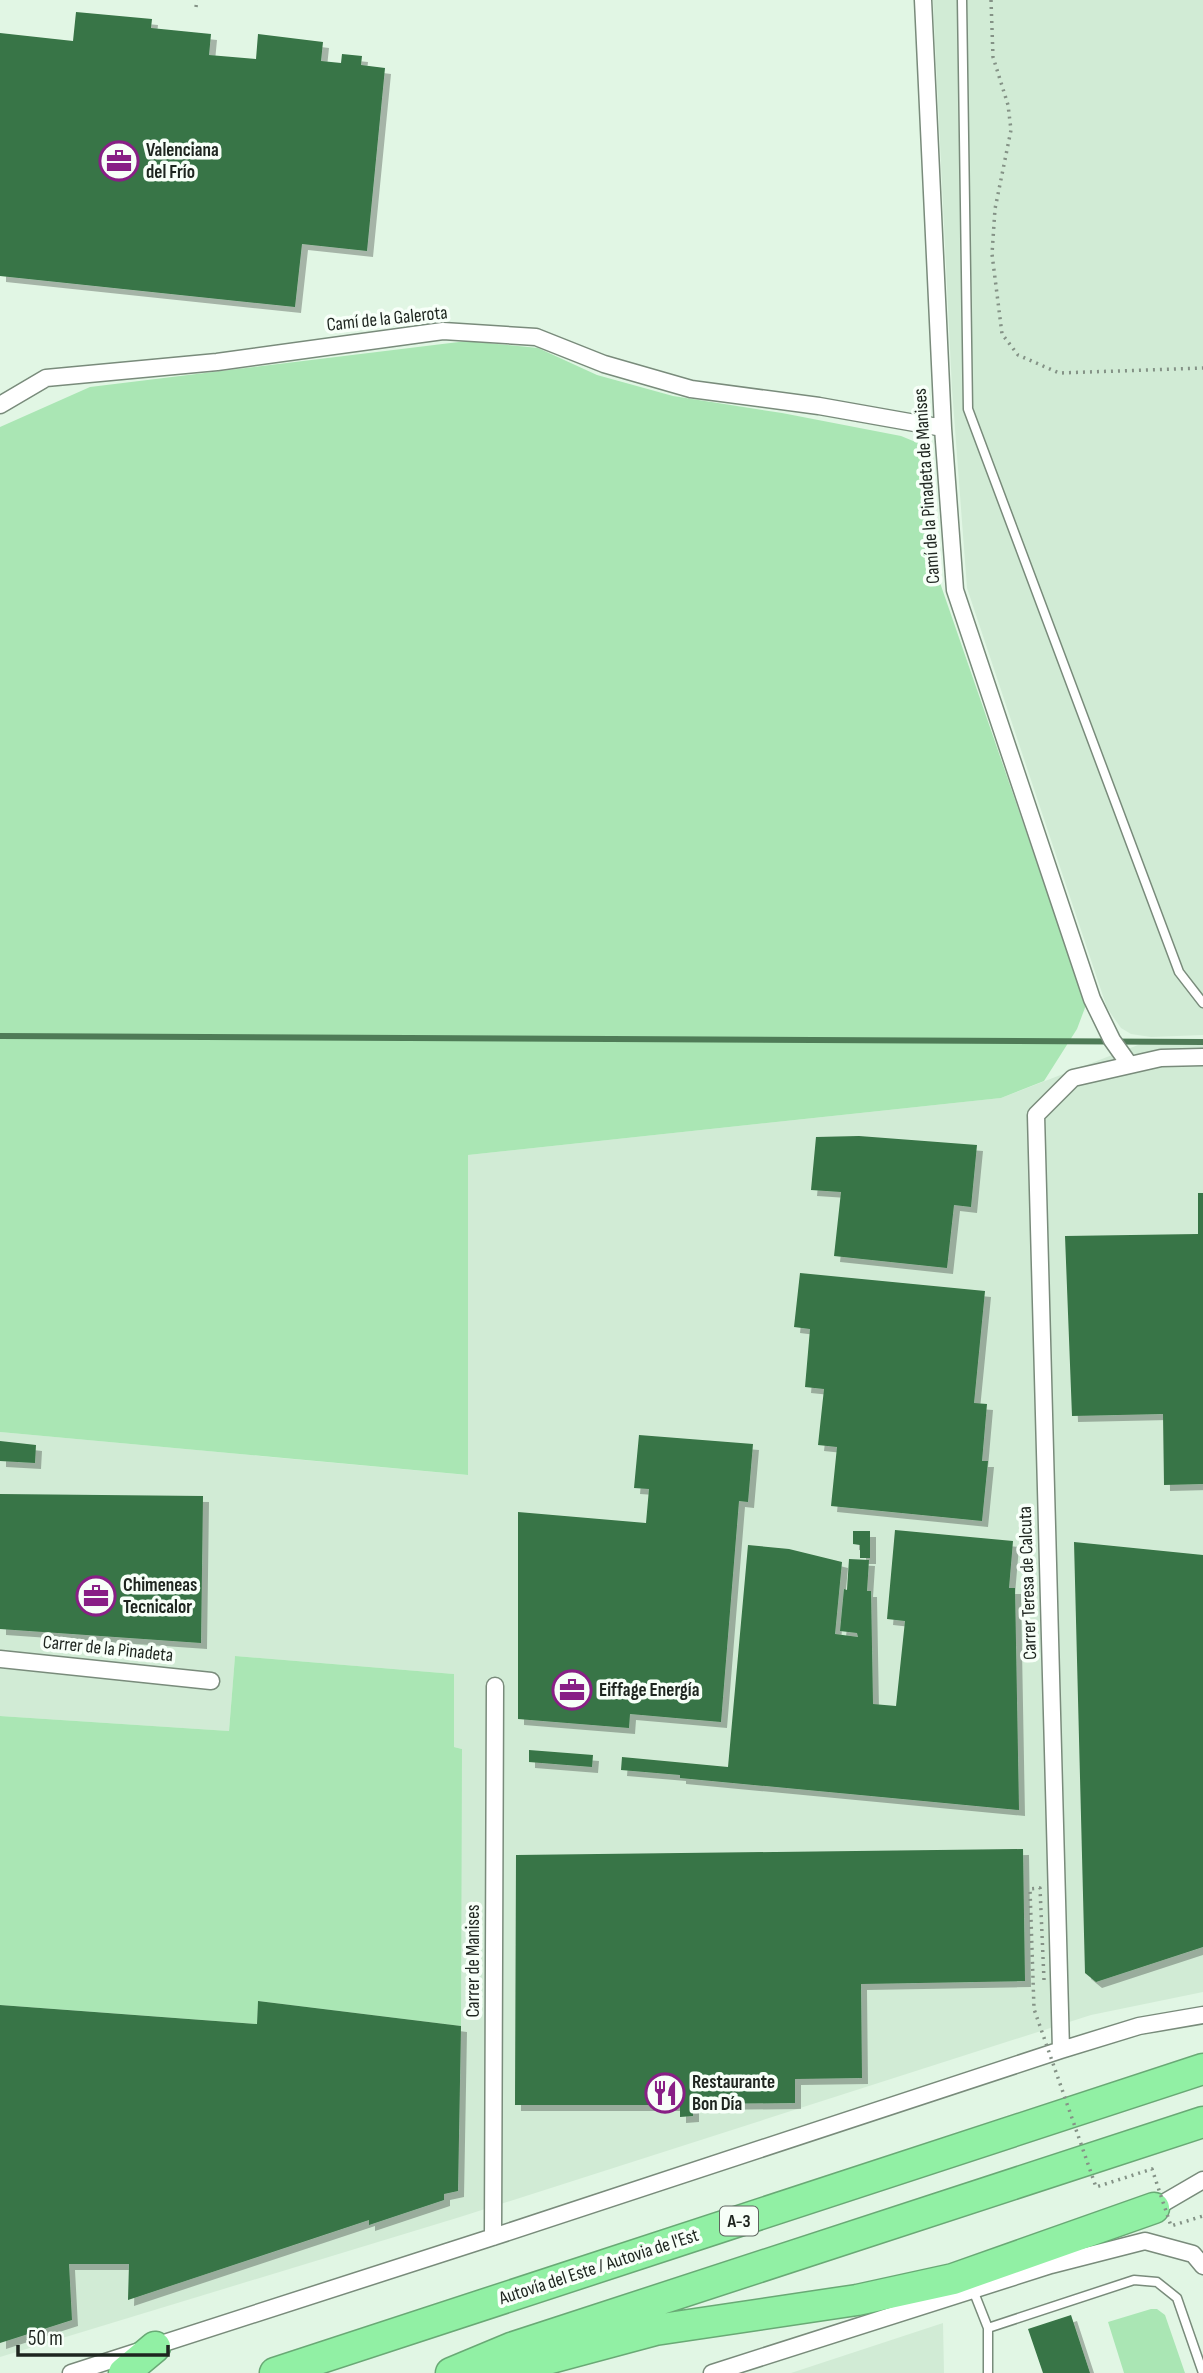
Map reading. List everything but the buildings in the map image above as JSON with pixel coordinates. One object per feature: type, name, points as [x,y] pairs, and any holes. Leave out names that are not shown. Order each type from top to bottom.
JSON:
[{"type":"highway","name":"Autovía del Este / Autovia de l'Est","points":[[275,2373],[1203,2069]]},
{"type":"highway","points":[[458,2371],[511,2348],[1203,2122]]},
{"type":"highway","points":[[458,2371],[521,2366],[655,2330],[857,2300],[953,2279],[1154,2208]]},
{"type":"highway","points":[[124,2373],[155,2347]]},
{"type":"street","name":"Camí de la Pinadeta de Manises","points":[[923,0],[943,428],[955,590],[1092,999],[1112,1040],[1129,1064]]},
{"type":"street","name":"Camí de la Galerota","points":[[0,405],[46,378],[217,362],[443,331],[536,337],[604,364],[691,389],[820,406],[943,428]]},
{"type":"street","points":[[1129,1064],[1161,1058],[1203,1057]]},
{"type":"street","name":"Carrer Teresa de Calcuta","points":[[1061,2050],[1036,1115],[1073,1078],[1129,1064]]},
{"type":"street","name":"Carrer de la Pinadeta","points":[[0,1659],[211,1681]]},
{"type":"street","name":"Carrer de Manises","points":[[493,2237],[495,1686]]},
{"type":"street","points":[[71,2373],[1061,2050],[1139,2026],[1203,2015]]},
{"type":"street","points":[[1051,2265],[1203,2180]]},
{"type":"street","points":[[712,2373],[1051,2265],[1145,2241],[1193,2254],[1203,2266]]},
{"type":"lane","points":[[962,0],[968,410],[1179,972],[1203,1003]]},
{"type":"lane","points":[[988,2328],[1134,2280],[1157,2282],[1177,2298],[1203,2373]]},
{"type":"lane","points":[[973,2290],[988,2328],[988,2373]]},
{"type":"path","points":[[196,6],[197,0]]},
{"type":"path","points":[[991,0],[993,57],[1008,105],[1011,130],[995,209],[992,254],[1002,334],[1018,355],[1059,373],[1203,368]]},
{"type":"path","points":[[1044,1980],[1040,1888],[1030,1889],[1034,2009],[1096,2187],[1152,2169],[1171,2227],[1203,2216]]},
{"type":"shaded area","points":[[933,0],[1203,0],[1203,1035],[1151,1037],[1131,1034],[1121,1028],[1107,1008],[967,588],[952,389]]},
{"type":"shaded area","points":[[1203,1039],[1203,1992],[1091,2015],[460,2217],[0,2357],[0,2005],[256,2024],[258,2001],[462,1749],[454,1747],[454,1674],[235,1656],[229,1731],[0,1716],[0,1432],[467,1475],[468,1155],[1001,1098],[1151,1040]]},
{"type":"shaded area","points":[[943,2323],[944,2373],[791,2373]]},
{"type":"green space","points":[[467,341],[538,348],[597,375],[673,396],[901,436],[923,445],[932,468],[938,577],[1086,1005],[1077,1029],[1044,1081],[1001,1098],[468,1155],[468,1475],[0,1432],[0,427],[90,387]]},
{"type":"green space","points":[[235,1656],[454,1674],[454,1747],[462,1749],[461,2026],[258,2001],[257,2024],[0,2005],[0,1716],[229,1731]]},
{"type":"green space","points":[[1157,2309],[1165,2315],[1185,2373],[1124,2373],[1108,2322]]},
{"type":"waterway","points":[[0,1036],[1203,1042]]},
{"type":"place","name":"Valenciana del Frío","points":[[119,161]]},
{"type":"place","name":"Chimeneas Tecnicalor","points":[[96,1596]]},
{"type":"place","name":"Eiffage Energía","points":[[572,1690]]},
{"type":"place","name":"Restaurante Bon Día","points":[[665,2093]]}]
